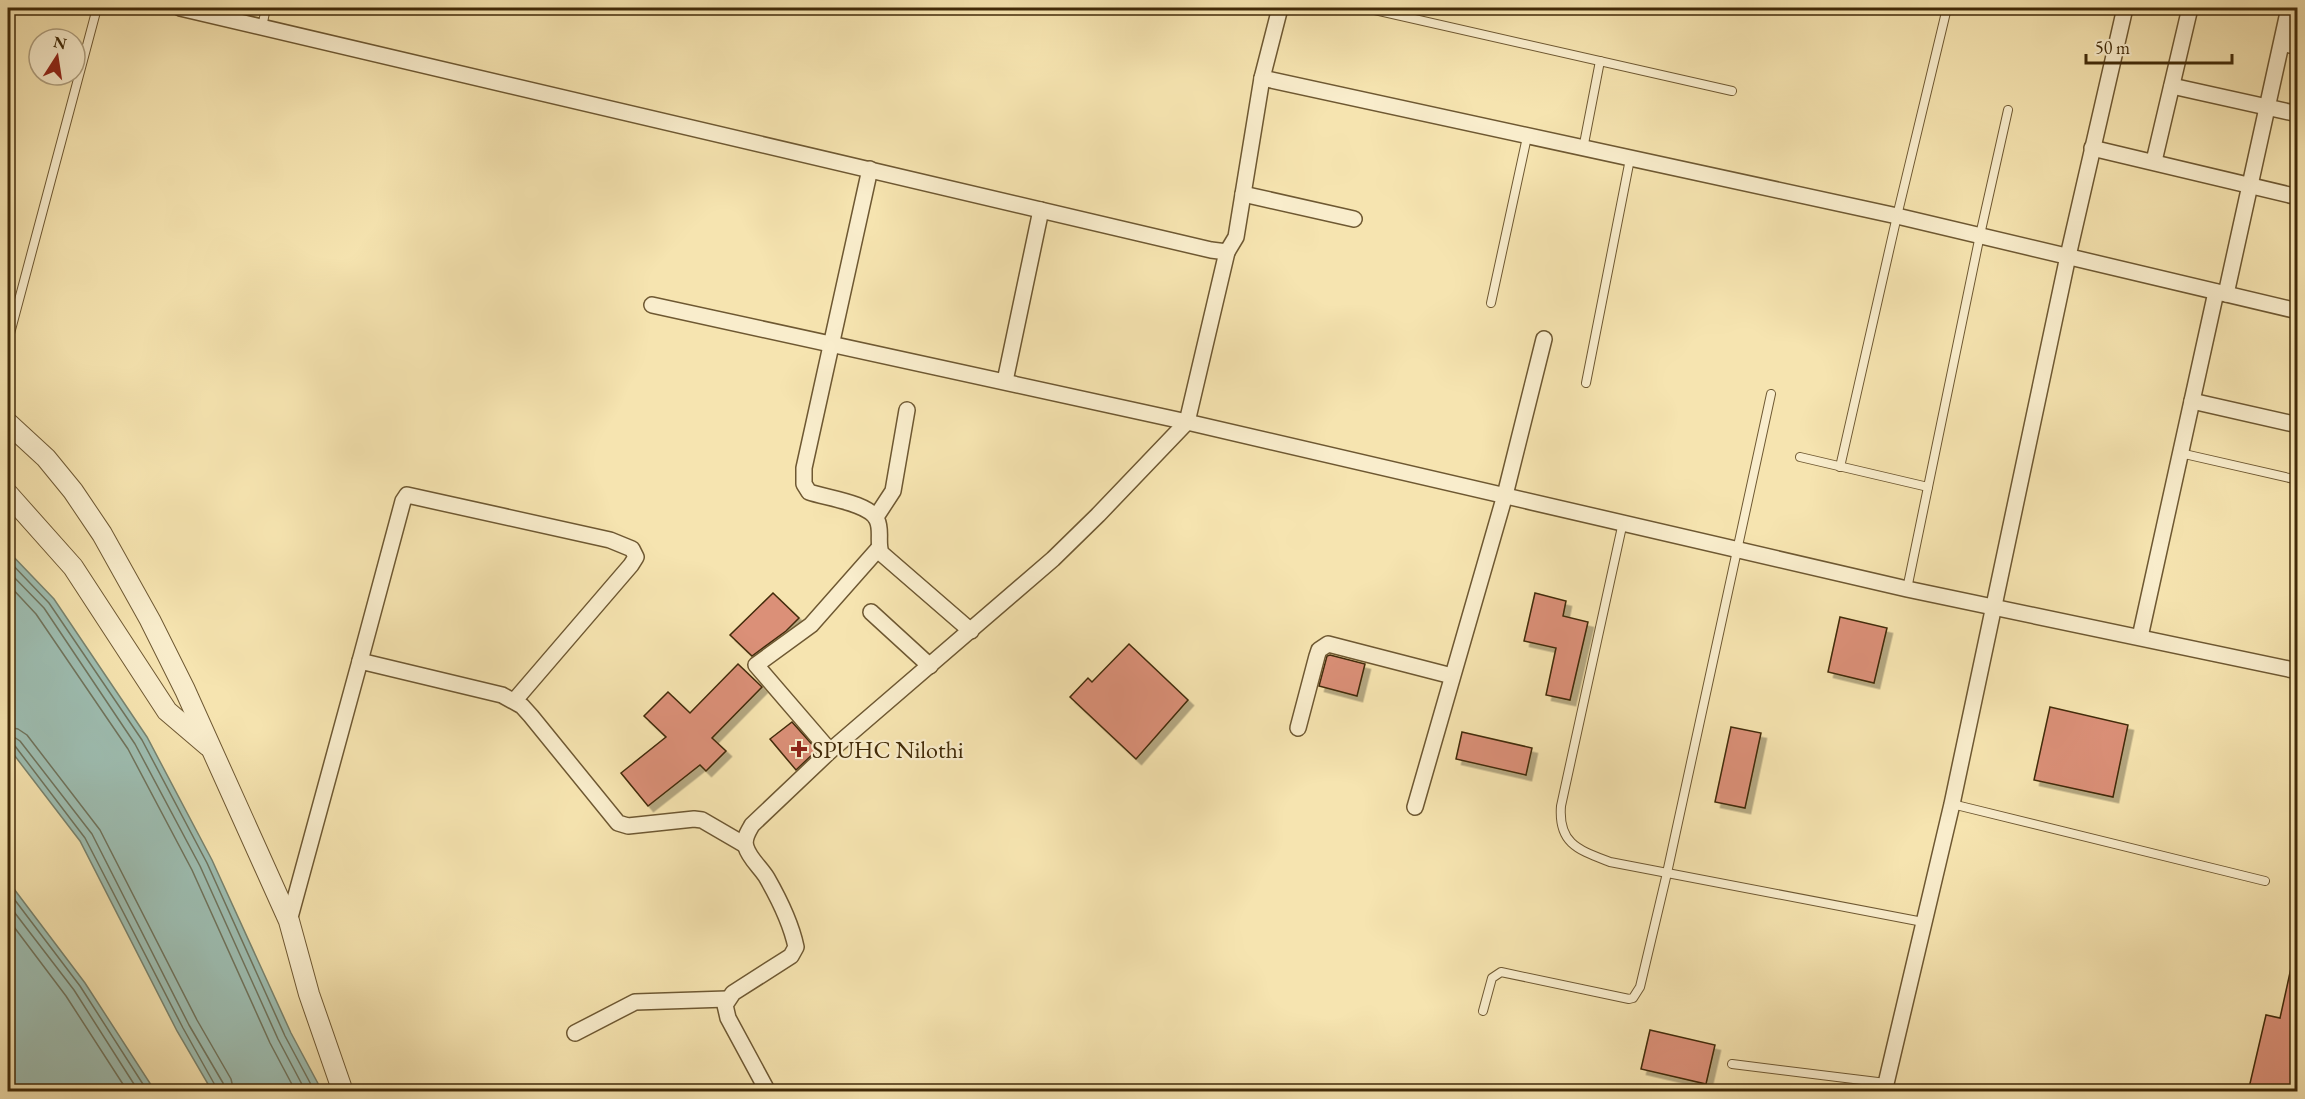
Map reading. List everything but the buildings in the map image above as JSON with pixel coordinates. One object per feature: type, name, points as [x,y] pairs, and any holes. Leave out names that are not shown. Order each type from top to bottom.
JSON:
[{"type":"street","points":[[180,8],[1227,252]]},
{"type":"street","points":[[745,845],[747,833],[752,825],[830,751],[1053,559],[1187,422],[1227,252],[1236,237],[1262,78],[1280,8]]},
{"type":"street","points":[[1885,1088],[1952,804],[2068,256],[2125,8]]},
{"type":"street","points":[[2154,161],[2190,8]]},
{"type":"street","points":[[2140,637],[2192,401],[2251,187],[2289,8]]},
{"type":"street","points":[[2282,43],[2298,47]]},
{"type":"street","points":[[1262,78],[1897,216],[2298,311]]},
{"type":"street","points":[[2172,86],[2298,114]]},
{"type":"street","points":[[2092,148],[2298,197]]},
{"type":"street","points":[[870,169],[804,468],[804,483],[809,492],[859,506],[876,517],[879,525],[879,548],[889,561],[971,631]]},
{"type":"street","points":[[1243,194],[1354,219]]},
{"type":"street","points":[[1005,381],[1041,210]]},
{"type":"street","points":[[652,304],[1187,422],[1907,589],[2298,670]]},
{"type":"street","points":[[1415,807],[1505,495],[1544,339]]},
{"type":"street","points":[[2192,401],[2298,425]]},
{"type":"street","points":[[876,517],[893,491],[907,410]]},
{"type":"street","points":[[8,423],[46,458],[73,491],[102,534],[150,620],[185,690],[289,921],[309,994],[343,1092]]},
{"type":"street","points":[[8,494],[73,567],[166,711],[212,749]]},
{"type":"street","points":[[289,921],[403,501],[407,495],[610,540],[632,549],[636,557],[632,565],[515,700]]},
{"type":"street","points":[[830,751],[756,665],[811,625],[879,548]]},
{"type":"street","points":[[871,612],[930,666]]},
{"type":"street","points":[[1298,728],[1319,650],[1328,644],[1452,676]]},
{"type":"street","points":[[360,661],[515,700],[531,716],[618,822],[628,826],[702,820],[745,845],[782,907],[796,946],[791,956],[733,993],[725,1005],[728,1018],[768,1092]]},
{"type":"street","points":[[575,1033],[635,1002],[727,999]]},
{"type":"lane","points":[[8,341],[97,8]]},
{"type":"lane","points":[[262,27],[266,8]]},
{"type":"lane","points":[[1365,8],[1732,91]]},
{"type":"lane","points":[[1840,467],[1947,8]]},
{"type":"lane","points":[[1583,149],[1600,61]]},
{"type":"lane","points":[[1907,589],[2008,110]]},
{"type":"lane","points":[[1491,303],[1527,136]]},
{"type":"lane","points":[[1586,383],[1630,159]]},
{"type":"lane","points":[[1483,1011],[1491,978],[1501,972],[1629,999],[1633,998],[1642,980],[1771,394]]},
{"type":"lane","points":[[2180,453],[2298,480]]},
{"type":"lane","points":[[1800,458],[1928,487]]},
{"type":"lane","points":[[1623,522],[1561,806],[1562,832],[1586,853],[1610,862],[1923,922]]},
{"type":"lane","points":[[1952,804],[2265,882]]},
{"type":"lane","points":[[1732,1064],[1885,1088]]},
{"type":"water","points":[[8,551],[54,599],[147,737],[212,860],[291,1033],[322,1091],[212,1091],[177,1031],[80,841],[8,747]]},
{"type":"water","points":[[8,881],[85,983],[155,1091],[8,1091]]},
{"type":"place","name":"SPUHC Nilothi","points":[[799,749]]}]
